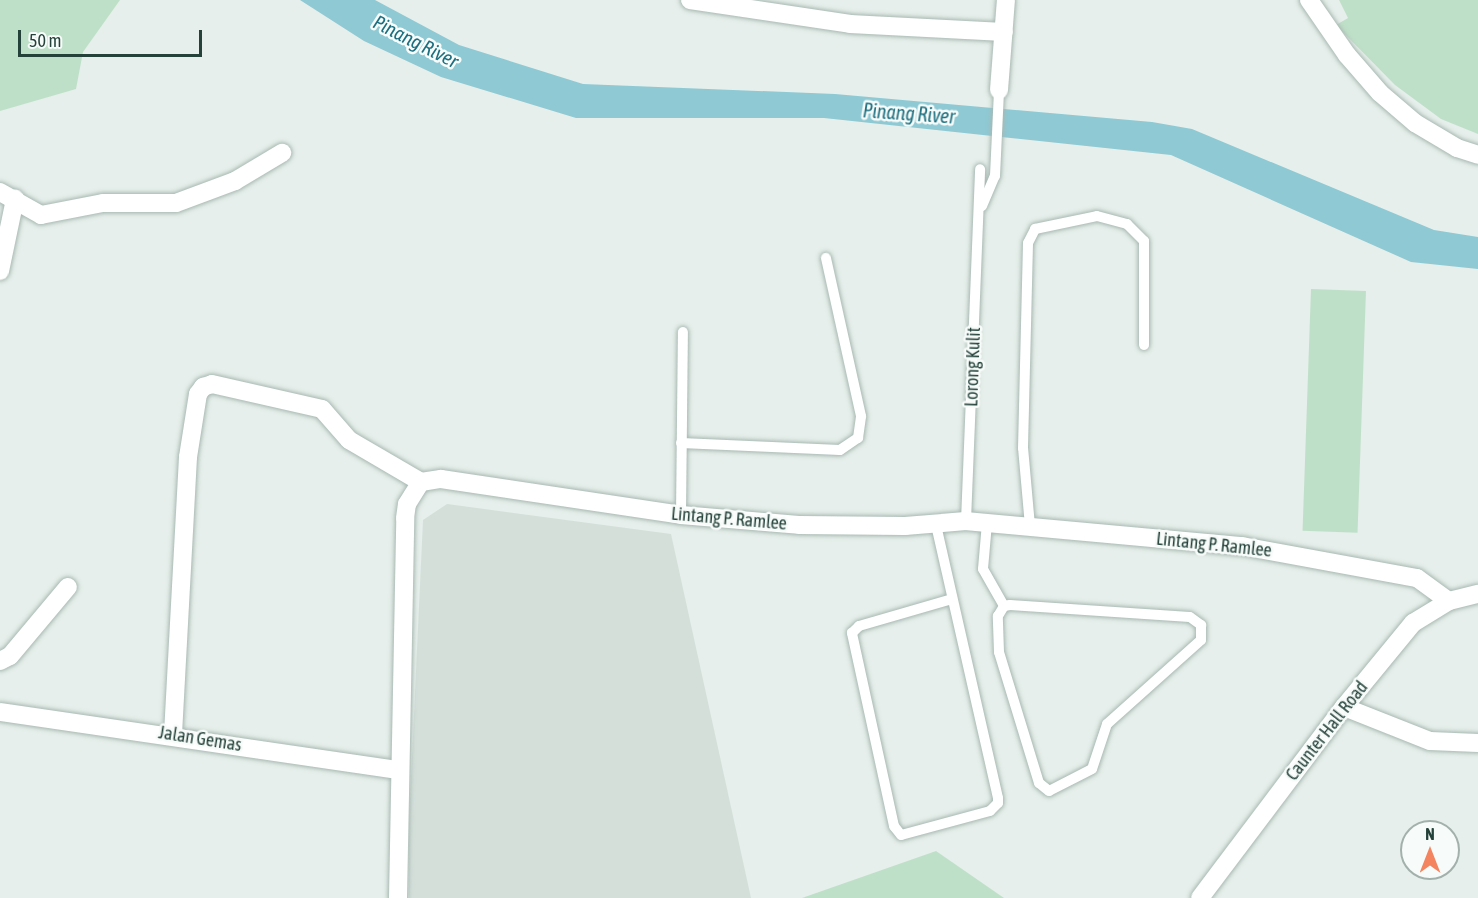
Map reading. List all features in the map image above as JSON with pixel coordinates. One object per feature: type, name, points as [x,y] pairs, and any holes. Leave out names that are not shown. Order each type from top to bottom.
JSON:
[{"type":"street","points":[[690,0],[850,24],[1004,32]]},
{"type":"street","name":"Lorong Kulit","points":[[999,90],[1006,0]]},
{"type":"street","points":[[1309,0],[1347,55],[1380,93],[1415,123],[1457,148],[1478,155]]},
{"type":"street","points":[[0,271],[7,196],[41,215],[103,203],[176,202],[235,181],[282,153]]},
{"type":"street","points":[[173,734],[188,457],[198,394],[203,387],[212,384],[322,409],[349,440],[421,482],[407,504],[405,518],[398,898]]},
{"type":"street","name":"Lintang P. Ramlee","points":[[421,482],[441,479],[681,515],[799,525],[936,525],[966,521],[1242,546],[1344,562],[1417,578],[1449,601]]},
{"type":"street","points":[[0,662],[10,656],[68,587]]},
{"type":"street","name":"Caunter Hall Road","points":[[1200,898],[1344,707],[1413,623],[1449,601],[1478,594]]},
{"type":"street","points":[[1344,707],[1430,741],[1478,743]]},
{"type":"street","name":"Jalan Gemas","points":[[0,712],[173,734],[400,770]]},
{"type":"lane","name":"Lorong Kulit","points":[[979,213],[994,176],[999,90]]},
{"type":"lane","name":"Lorong Kulit","points":[[966,521],[980,169]]},
{"type":"lane","points":[[1030,526],[1023,448],[1028,243],[1035,230],[1097,216],[1127,224],[1144,241],[1144,345]]},
{"type":"lane","points":[[681,443],[840,450],[858,438],[861,416],[826,258]]},
{"type":"lane","points":[[681,515],[683,332]]},
{"type":"lane","points":[[987,523],[984,569],[1004,606]]},
{"type":"lane","points":[[936,525],[998,803],[990,811],[901,835],[894,826],[852,633],[859,626],[952,599]]},
{"type":"lane","points":[[1004,606],[1190,617],[1201,625],[1201,640],[1107,724],[1092,769],[1049,791],[1039,783],[999,652],[998,616],[1004,606]]},
{"type":"shaded area","points":[[447,504],[671,534],[751,898],[409,898],[409,823],[423,520]]},
{"type":"green space","points":[[0,0],[120,0],[83,52],[76,89],[0,111]]},
{"type":"green space","points":[[1339,0],[1478,0],[1478,134],[1441,119],[1395,85],[1336,25],[1348,18]]},
{"type":"green space","points":[[1311,289],[1366,291],[1358,533],[1303,531]]},
{"type":"green space","points":[[936,851],[1004,898],[802,898]]},
{"type":"water","name":"Pinang River","points":[[300,0],[375,0],[459,45],[583,84],[835,94],[1152,122],[1192,129],[1434,230],[1478,237],[1478,269],[1411,262],[1171,155],[824,118],[576,118],[441,77],[364,41]]}]
